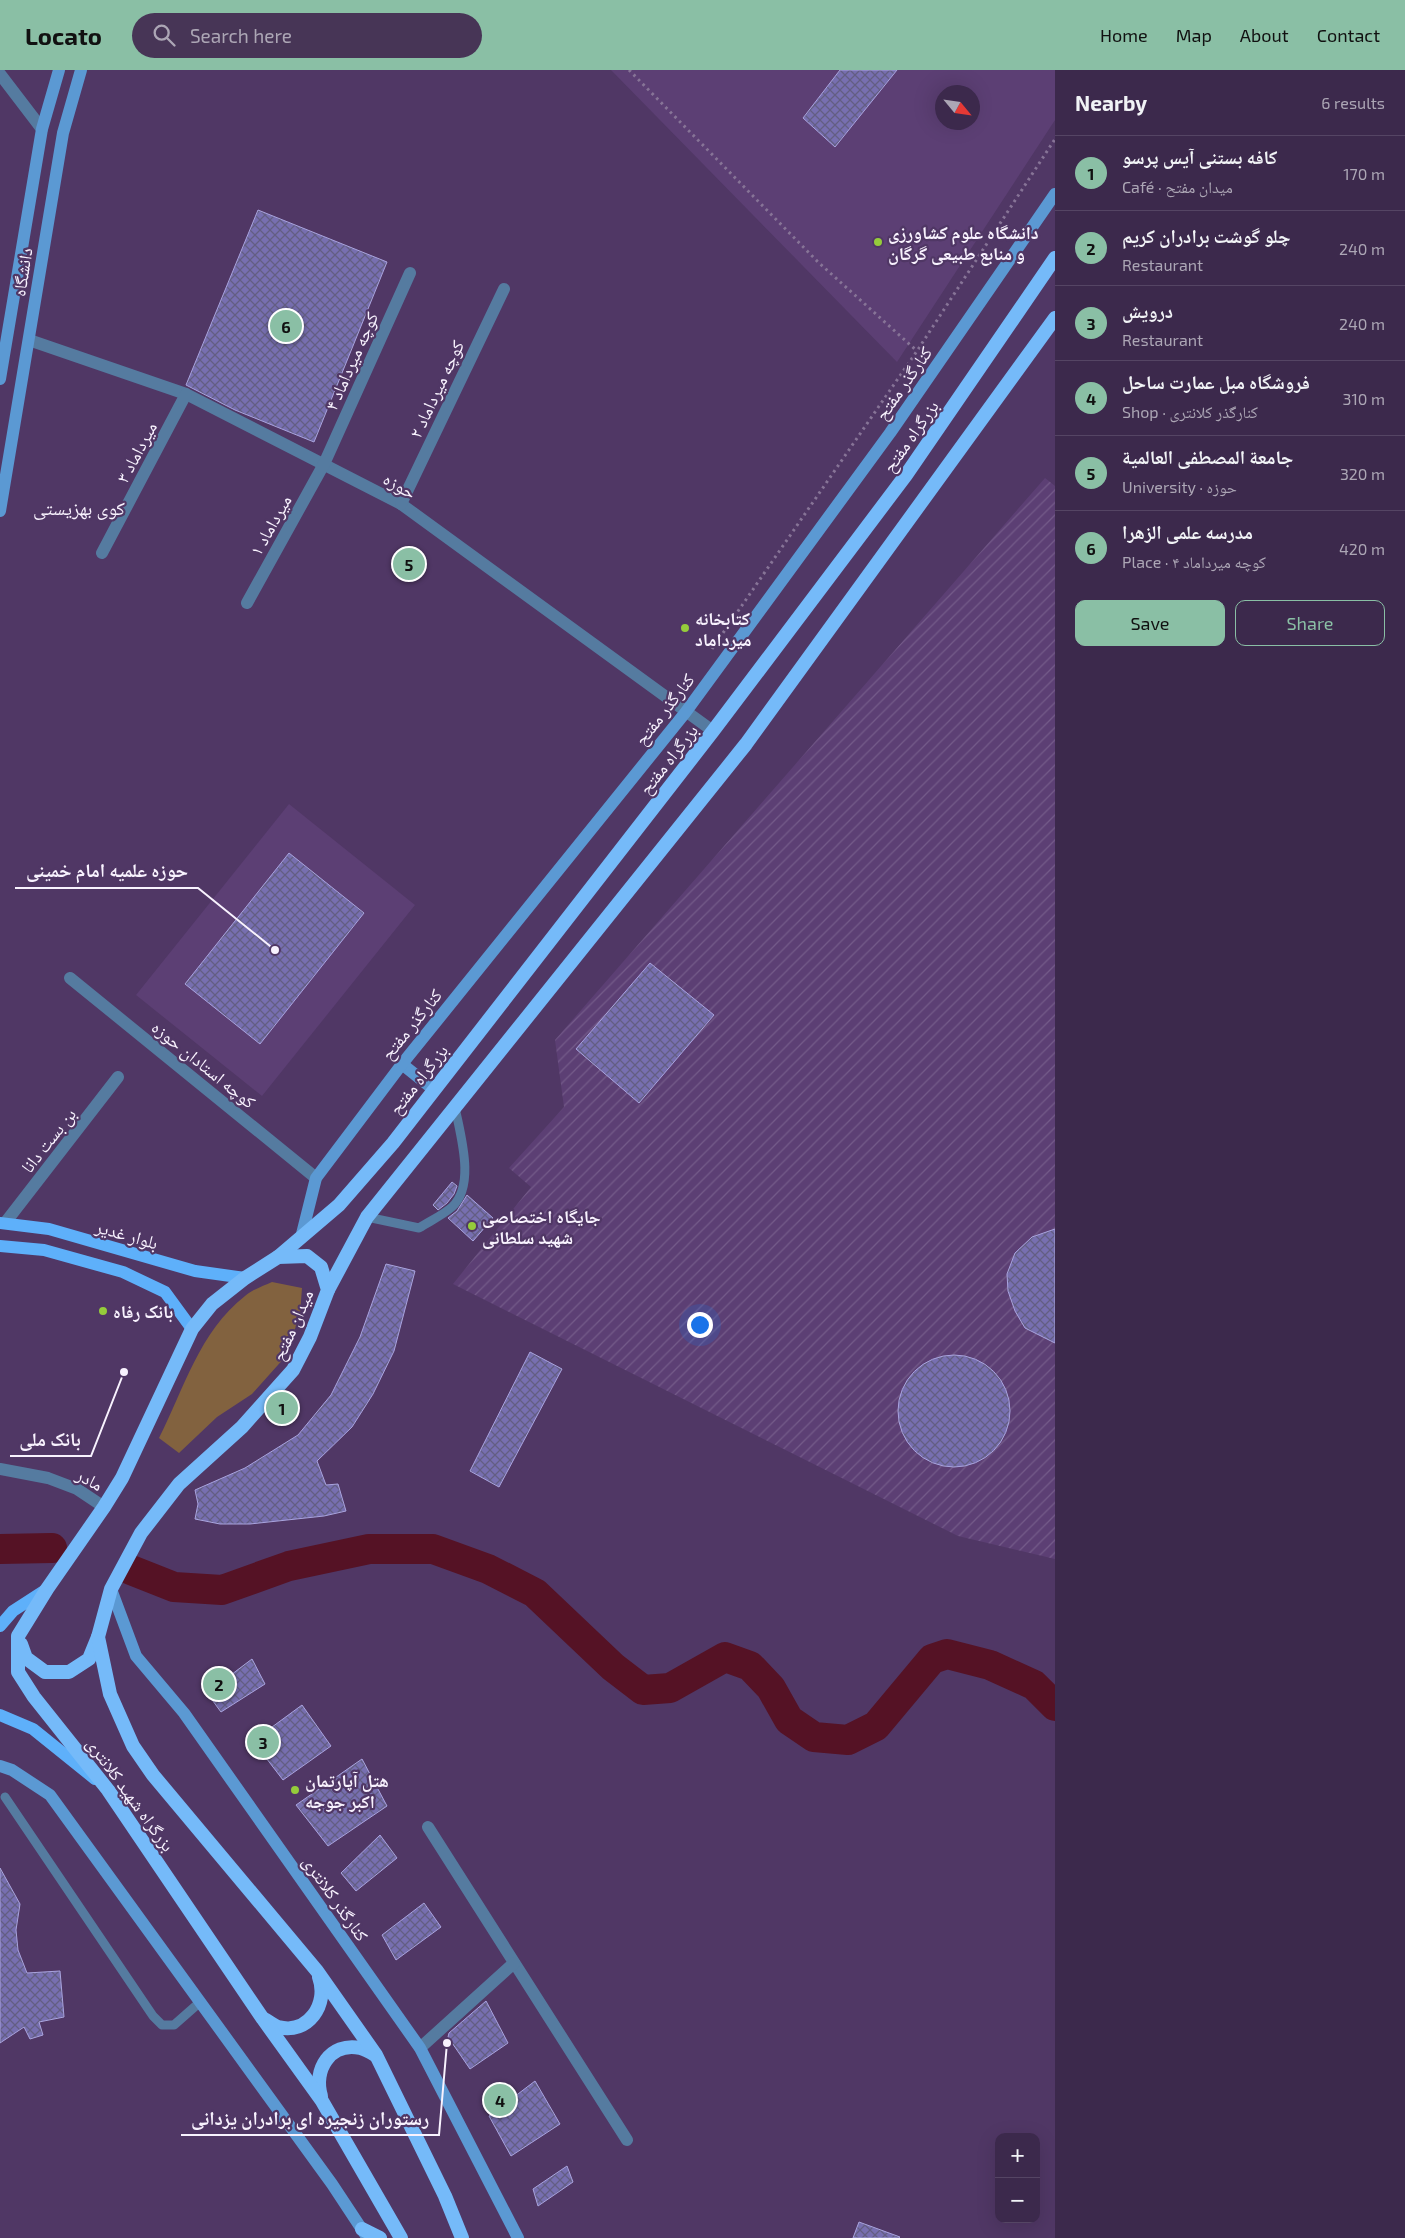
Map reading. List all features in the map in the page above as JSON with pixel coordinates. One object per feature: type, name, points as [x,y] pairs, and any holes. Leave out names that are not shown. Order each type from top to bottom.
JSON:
[{"type":"highway","name":"بزرگراه مفتح","points":[[278,1257],[339,1205],[393,1143],[433,1089],[713,732],[906,475],[1055,258]]},
{"type":"highway","points":[[328,1290],[367,1217],[746,744],[1055,318]]},
{"type":"highway","name":"میدان مفتح","points":[[242,1427],[293,1370],[310,1337],[328,1290],[321,1267],[307,1256],[278,1257]]},
{"type":"highway","points":[[98,1637],[89,1659],[69,1672],[45,1672],[26,1658],[18,1636],[47,1589],[104,1508],[122,1478],[192,1329],[212,1304],[245,1278],[278,1257]]},
{"type":"highway","name":"بزرگراه شهید کلانتری","points":[[242,1427],[178,1484],[140,1533],[111,1589],[98,1637],[110,1694],[133,1746],[153,1775],[317,1972],[376,2055],[445,2196],[462,2238]]},
{"type":"highway","name":"بزرگراه شهید کلانتری","points":[[18,1636],[18,1672],[34,1698],[108,1790],[263,2019],[322,2101],[401,2238]]},
{"type":"highway","points":[[263,2019],[279,2027],[296,2027],[311,2019],[321,2005],[323,1988],[317,1972]]},
{"type":"highway","points":[[322,2101],[317,2085],[320,2069],[330,2055],[345,2048],[361,2048],[376,2055]]},
{"type":"highway","points":[[364,2233],[380,2238]]},
{"type":"main road","name":"دانشگاه","points":[[0,379],[3,345],[42,129],[59,70]]},
{"type":"main road","name":"دانشگاه","points":[[0,511],[63,133],[80,70]]},
{"type":"main road","points":[[42,129],[63,133]]},
{"type":"main road","name":"کنارگذر مفتح","points":[[300,1238],[316,1178],[402,1064],[685,713],[890,432],[1055,194]]},
{"type":"main road","points":[[402,1064],[433,1089]]},
{"type":"main road","name":"بلوار غدیر","points":[[2,1223],[49,1229],[194,1272],[245,1278]]},
{"type":"main road","points":[[0,1246],[44,1250],[123,1272],[164,1292],[192,1329]]},
{"type":"main road","points":[[0,1626],[13,1611],[47,1589]]},
{"type":"main road","name":"کنارگذر کلانتری","points":[[111,1589],[136,1656],[184,1713],[420,2048],[518,2238]]},
{"type":"main road","points":[[0,1715],[33,1730],[108,1790]]},
{"type":"main road","points":[[0,1766],[12,1770],[50,1795],[332,2184],[364,2233]]},
{"type":"street","points":[[0,74],[42,129]]},
{"type":"street","name":"کوچه میرداماد ۴","points":[[324,464],[410,273]]},
{"type":"street","name":"کوچه میرداماد ۲","points":[[401,504],[504,289]]},
{"type":"street","name":"حوزه","points":[[29,340],[186,394],[401,504],[713,732]]},
{"type":"street","name":"۳ میرداماد","points":[[102,553],[186,394]]},
{"type":"street","name":"۱ میرداماد","points":[[247,603],[324,464]]},
{"type":"street","name":"کوچه استادان حوزه","points":[[70,978],[316,1178]]},
{"type":"street","name":"بن بست دانا","points":[[2,1223],[118,1077]]},
{"type":"street","name":"مادر","points":[[0,1469],[48,1478],[77,1489],[104,1508]]},
{"type":"street","points":[[428,1827],[627,2140]]},
{"type":"street","points":[[420,2048],[514,1963]]},
{"type":"lane","points":[[367,1217],[419,1228],[453,1206],[462,1192],[465,1160],[455,1107]]},
{"type":"lane","points":[[5,1797],[153,2016],[162,2025],[174,2025],[199,2003]]},
{"type":"path","points":[[629,70],[818,262],[917,352]]},
{"type":"path","points":[[708,655],[917,352],[1055,139]]},
{"type":"shaded area","name":"دانشگاه علوم کشاورزی و منابع طبیعی گرگان","points":[[611,70],[1055,70],[1055,120],[897,362]]},
{"type":"shaded area","points":[[1045,478],[1055,486],[1055,1559],[958,1536],[453,1284],[531,1187],[509,1168],[564,1107],[555,1040]]},
{"type":"shaded area","points":[[289,804],[415,905],[262,1096],[136,995]]},
{"type":"shaded area","points":[[272,1282],[302,1288],[300,1314],[286,1356],[252,1394],[217,1417],[179,1453],[159,1438],[194,1362],[216,1326],[229,1310],[248,1294]]},
{"type":"building","points":[[840,70],[897,70],[835,147],[803,118]]},
{"type":"building","points":[[258,210],[387,262],[314,442],[235,410],[186,385]]},
{"type":"building","points":[[289,853],[364,913],[260,1044],[185,984]]},
{"type":"building","points":[[650,963],[714,1015],[639,1103],[576,1049]]},
{"type":"building","points":[[452,1182],[457,1186],[454,1194],[438,1210],[433,1205]]},
{"type":"building","points":[[467,1195],[493,1218],[473,1241],[448,1218],[457,1211]]},
{"type":"building","points":[[1055,1229],[1055,1343],[1025,1328],[1015,1311],[1008,1291],[1007,1274],[1015,1253],[1032,1237]]},
{"type":"building","points":[[386,1264],[415,1271],[394,1351],[373,1394],[352,1427],[317,1461],[326,1485],[338,1484],[346,1511],[324,1516],[250,1524],[220,1524],[195,1519],[198,1504],[195,1490],[245,1468],[298,1435],[331,1395],[360,1337]]},
{"type":"building","points":[[530,1352],[562,1369],[499,1487],[470,1471]]},
{"type":"building","points":[[954,1355],[976,1359],[994,1371],[1006,1389],[1010,1411],[1006,1433],[994,1451],[976,1463],[954,1467],[932,1463],[914,1451],[902,1433],[898,1411],[902,1389],[914,1371],[932,1359]]},
{"type":"building","points":[[252,1659],[265,1684],[221,1712],[207,1693]]},
{"type":"building","points":[[302,1705],[331,1746],[283,1780],[253,1741]]},
{"type":"building","points":[[362,1759],[387,1806],[328,1846],[296,1805]]},
{"type":"building","points":[[380,1835],[397,1858],[356,1891],[341,1873]]},
{"type":"building","points":[[0,1868],[20,1904],[16,1930],[18,1950],[27,1973],[60,1971],[64,2017],[39,2022],[43,2035],[30,2039],[24,2027],[0,2043]]},
{"type":"building","points":[[424,1903],[441,1927],[396,1960],[382,1935]]},
{"type":"building","points":[[486,2001],[508,2043],[470,2069],[448,2037],[449,2033]]},
{"type":"building","points":[[535,2081],[560,2124],[511,2156],[489,2116]]},
{"type":"building","points":[[567,2166],[573,2182],[538,2206],[533,2189]]},
{"type":"building","points":[[859,2222],[900,2237],[853,2238]]},
{"type":"waterway","points":[[0,1549],[52,1548]]},
{"type":"waterway","points":[[131,1570],[174,1587],[222,1590],[289,1566],[369,1549],[433,1549],[488,1569],[535,1593],[613,1667],[643,1690],[670,1688],[725,1657],[750,1666],[771,1688],[789,1720],[814,1737],[848,1740],[876,1726],[932,1659],[947,1654],[990,1665],[1034,1685],[1055,1706]]},
{"type":"place","name":"دانشگاه علوم کشاورزی و منابع طبیعی گرگان","points":[[878,242]]},
{"type":"place","name":"مدرسه علمی الزهرا","points":[[286,326]]},
{"type":"place","name":"جامعة المصطفی العالمیة","points":[[409,564]]},
{"type":"place","name":"کتابخانه میرداماد","points":[[685,628]]},
{"type":"place","name":"حوزه علمیه امام خمینی","points":[[275,950]]},
{"type":"place","name":"جایگاه اختصاصی شهید سلطانی","points":[[472,1226]]},
{"type":"place","name":"بانک رفاه","points":[[103,1311]]},
{"type":"place","name":"بانک ملی","points":[[124,1372]]},
{"type":"place","name":"کافه بستنی آیس پرسو","points":[[282,1408]]},
{"type":"place","name":"چلو گوشت برادران کریم","points":[[219,1684]]},
{"type":"place","name":"درویش","points":[[263,1742]]},
{"type":"place","name":"هتل آپارتمان اکبر جوجه","points":[[295,1790]]},
{"type":"place","name":"رستوران زنجیره ای برادران یزدانی","points":[[447,2043]]},
{"type":"place","name":"فروشگاه مبل عمارت ساحل","points":[[500,2100]]},
{"type":"district","name":"کوی بهزیستی","points":[[79,507]]}]
